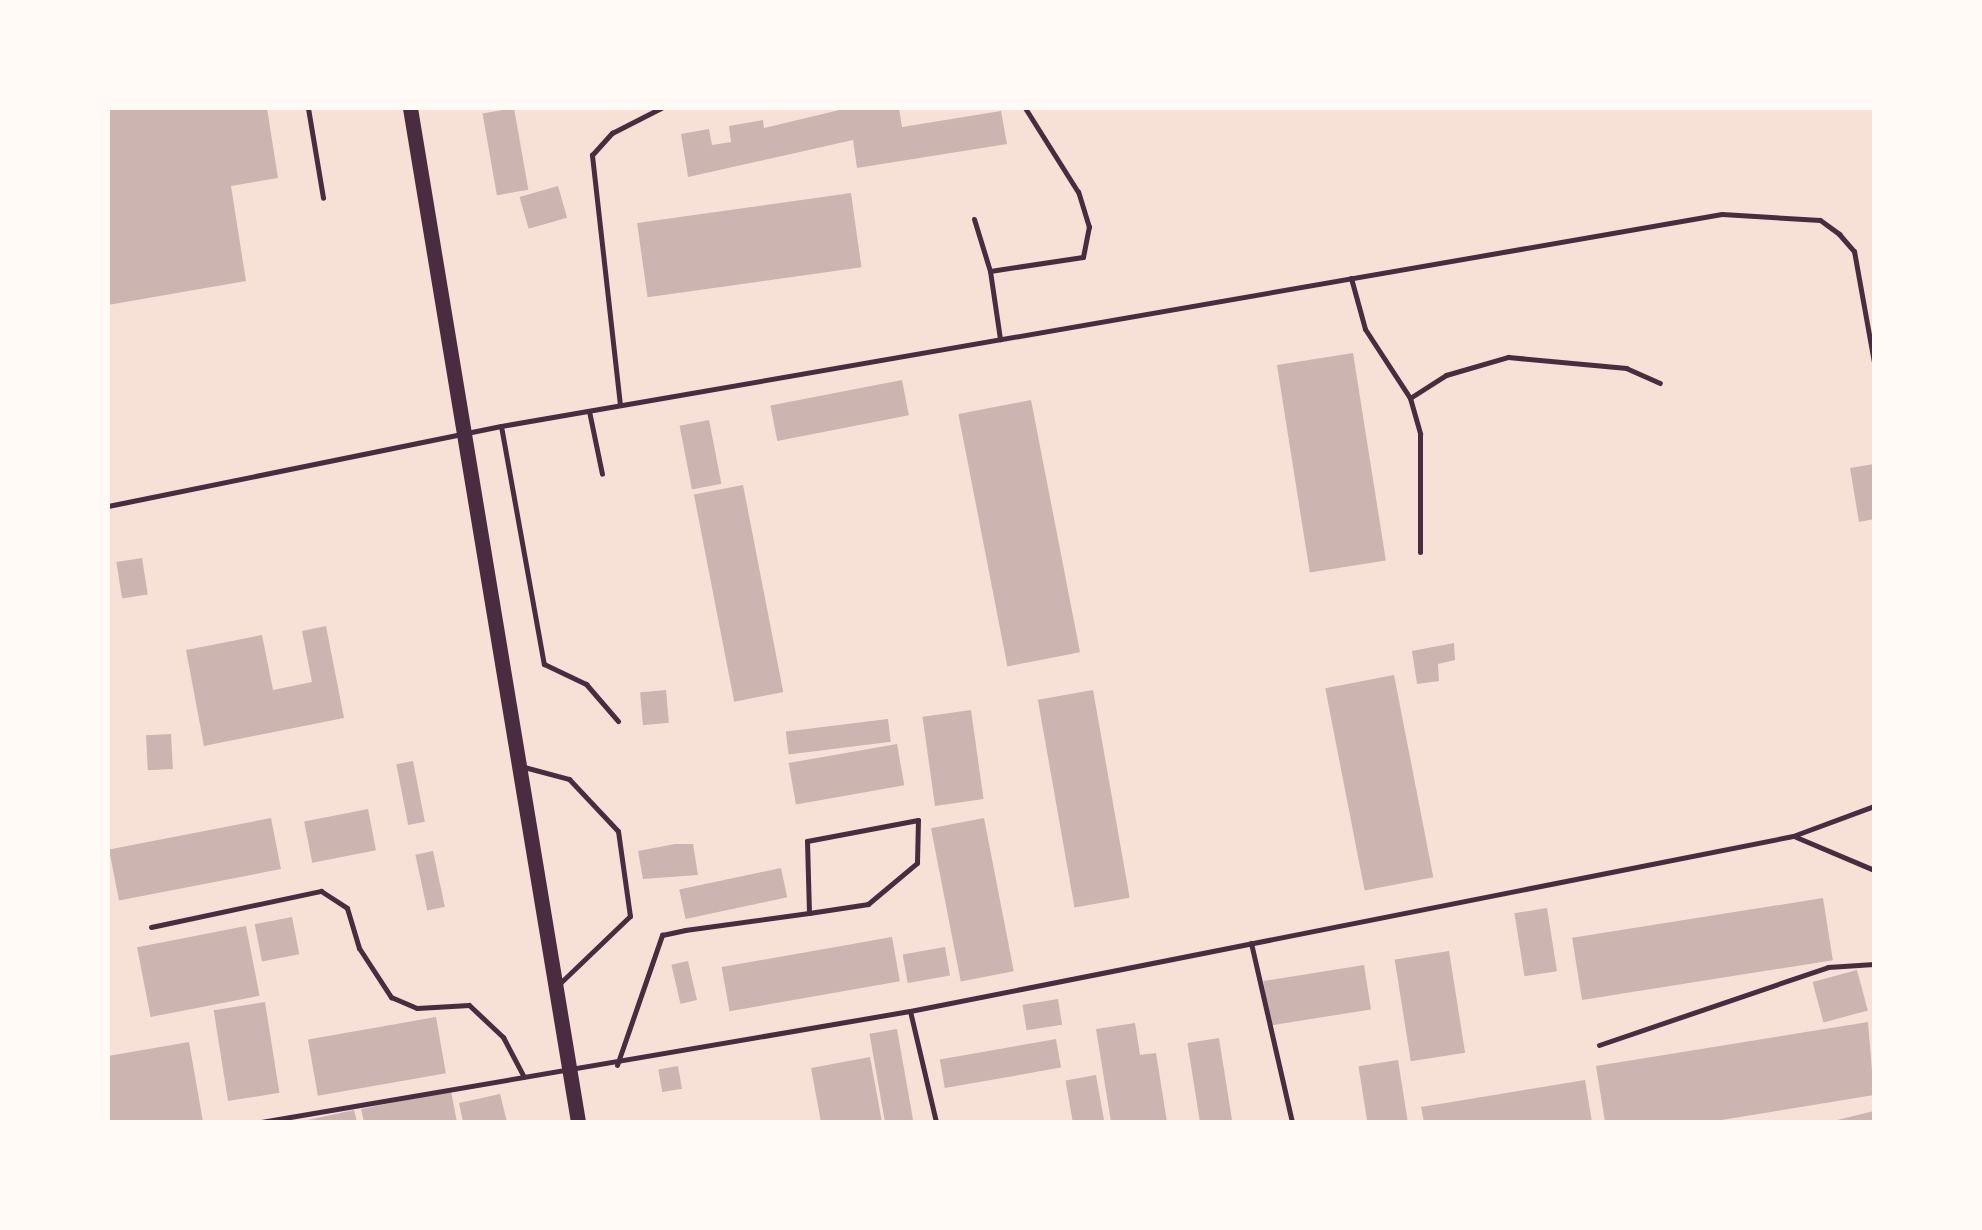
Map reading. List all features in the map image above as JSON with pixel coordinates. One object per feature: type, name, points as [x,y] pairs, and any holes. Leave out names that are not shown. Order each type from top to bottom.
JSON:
[{"type":"main road","points":[[410,108],[578,1122]]},
{"type":"lane","points":[[308,108],[323,198]]},
{"type":"lane","points":[[620,405],[592,155],[612,133],[661,108]]},
{"type":"lane","points":[[990,271],[1083,257],[1088,244],[1078,192],[1024,108]]},
{"type":"lane","points":[[108,506],[589,410],[1722,214],[1806,218],[1854,251],[1874,362]]},
{"type":"lane","points":[[974,218],[990,271],[1000,339]]},
{"type":"lane","points":[[1352,278],[1366,328],[1410,398],[1420,434],[1420,552]]},
{"type":"lane","points":[[1410,398],[1446,375],[1508,358],[1626,368],[1660,382]]},
{"type":"lane","points":[[589,410],[602,474]]},
{"type":"lane","points":[[501,426],[544,664],[586,684],[618,721]]},
{"type":"lane","points":[[521,766],[569,780],[618,831],[630,916],[557,986]]},
{"type":"lane","points":[[262,1122],[524,1077],[617,1066],[910,1010],[1793,836],[1874,806]]},
{"type":"lane","points":[[617,1066],[662,935],[809,913],[868,904],[916,863],[918,820],[808,841],[809,913]]},
{"type":"lane","points":[[1793,836],[1874,870]]},
{"type":"lane","points":[[150,927],[321,891],[347,908],[358,948],[391,997],[417,1008],[469,1005],[503,1037],[524,1077]]},
{"type":"lane","points":[[1251,943],[1292,1122]]},
{"type":"lane","points":[[1599,1045],[1828,968],[1874,964]]},
{"type":"lane","points":[[910,1010],[936,1122]]},
{"type":"building","points":[[108,108],[267,108],[278,178],[231,186],[246,281],[108,305]]},
{"type":"building","points":[[514,108],[528,190],[497,195],[482,114]]},
{"type":"building","points":[[848,108],[899,108],[902,127],[1001,111],[1007,144],[857,168],[853,140],[688,177],[681,134],[709,129],[712,145],[731,142],[729,126],[763,120],[764,128]]},
{"type":"building","points":[[558,186],[567,218],[529,229],[520,197]]},
{"type":"building","points":[[851,193],[861,267],[648,297],[637,223]]},
{"type":"building","points":[[1353,353],[1386,560],[1310,572],[1277,365]]},
{"type":"building","points":[[902,380],[909,415],[777,441],[770,406]]},
{"type":"building","points":[[1031,400],[1080,652],[1007,666],[958,414]]},
{"type":"building","points":[[709,420],[721,484],[692,490],[680,426]]},
{"type":"building","points":[[1874,464],[1874,519],[1859,522],[1850,468]]},
{"type":"building","points":[[743,485],[783,692],[734,702],[694,495]]},
{"type":"building","points":[[142,558],[148,595],[122,599],[116,562]]},
{"type":"building","points":[[326,626],[344,718],[204,746],[186,650],[262,635],[273,690],[312,682],[302,631]]},
{"type":"building","points":[[1454,643],[1455,660],[1438,664],[1439,681],[1417,684],[1412,651]]},
{"type":"building","points":[[1394,675],[1433,877],[1365,891],[1325,688]]},
{"type":"building","points":[[666,690],[669,723],[643,725],[640,692]]},
{"type":"building","points":[[1093,690],[1130,898],[1074,908],[1038,700]]},
{"type":"building","points":[[971,710],[984,799],[935,806],[922,717]]},
{"type":"building","points":[[888,719],[891,742],[789,754],[786,732]]},
{"type":"building","points":[[171,734],[173,769],[148,770],[146,735]]},
{"type":"building","points":[[897,744],[904,785],[796,804],[789,763]]},
{"type":"building","points":[[413,761],[425,822],[408,825],[396,764]]},
{"type":"building","points":[[368,809],[376,850],[312,863],[304,821]]},
{"type":"building","points":[[271,818],[281,869],[119,901],[109,849]]},
{"type":"building","points":[[984,818],[1014,971],[961,981],[931,828]]},
{"type":"building","points":[[693,844],[698,875],[643,879],[638,851]]},
{"type":"building","points":[[433,851],[445,907],[427,910],[415,855]]},
{"type":"building","points":[[781,868],[787,897],[686,919],[679,890]]},
{"type":"building","points":[[1823,898],[1833,960],[1582,1000],[1572,938]]},
{"type":"building","points":[[1547,908],[1557,971],[1524,976],[1514,913]]},
{"type":"building","points":[[292,917],[299,954],[262,962],[255,924]]},
{"type":"building","points":[[246,926],[260,996],[151,1017],[137,947]]},
{"type":"building","points":[[892,937],[900,981],[729,1011],[722,967]]},
{"type":"building","points":[[945,947],[950,976],[908,983],[903,954]]},
{"type":"building","points":[[1449,951],[1465,1053],[1411,1061],[1395,960]]},
{"type":"building","points":[[688,961],[697,1000],[680,1004],[671,965]]},
{"type":"building","points":[[1364,965],[1371,1009],[1270,1025],[1263,981]]},
{"type":"building","points":[[1857,970],[1868,1011],[1823,1022],[1813,982]]},
{"type":"building","points":[[1058,999],[1062,1025],[1027,1030],[1022,1005]]},
{"type":"building","points":[[265,1002],[279,1093],[228,1101],[214,1010]]},
{"type":"building","points":[[436,1017],[446,1073],[318,1096],[308,1040]]},
{"type":"building","points":[[1868,1022],[1874,1095],[1709,1122],[1605,1122],[1596,1066]]},
{"type":"building","points":[[1135,1023],[1140,1055],[1156,1053],[1167,1122],[1111,1122],[1096,1029]]},
{"type":"building","points":[[897,1029],[913,1122],[885,1122],[869,1034]]},
{"type":"building","points":[[1219,1038],[1232,1122],[1200,1122],[1187,1043]]},
{"type":"building","points":[[1056,1039],[1061,1068],[945,1088],[940,1059]]},
{"type":"building","points":[[189,1042],[203,1122],[108,1122],[108,1056]]},
{"type":"building","points":[[870,1057],[882,1122],[821,1122],[811,1068]]},
{"type":"building","points":[[1398,1060],[1408,1122],[1367,1122],[1358,1066]]},
{"type":"building","points":[[678,1066],[682,1089],[662,1092],[658,1069]]},
{"type":"building","points":[[1096,1075],[1104,1122],[1073,1122],[1065,1080]]},
{"type":"building","points":[[1585,1080],[1592,1122],[1424,1122],[1421,1107]]},
{"type":"building","points":[[451,1091],[457,1122],[364,1122],[361,1109]]},
{"type":"building","points":[[500,1094],[507,1122],[463,1122],[459,1103]]},
{"type":"building","points":[[354,1110],[357,1122],[303,1122],[303,1121]]},
{"type":"building","points":[[1874,1111],[1874,1122],[1833,1122],[1833,1121]]}]
